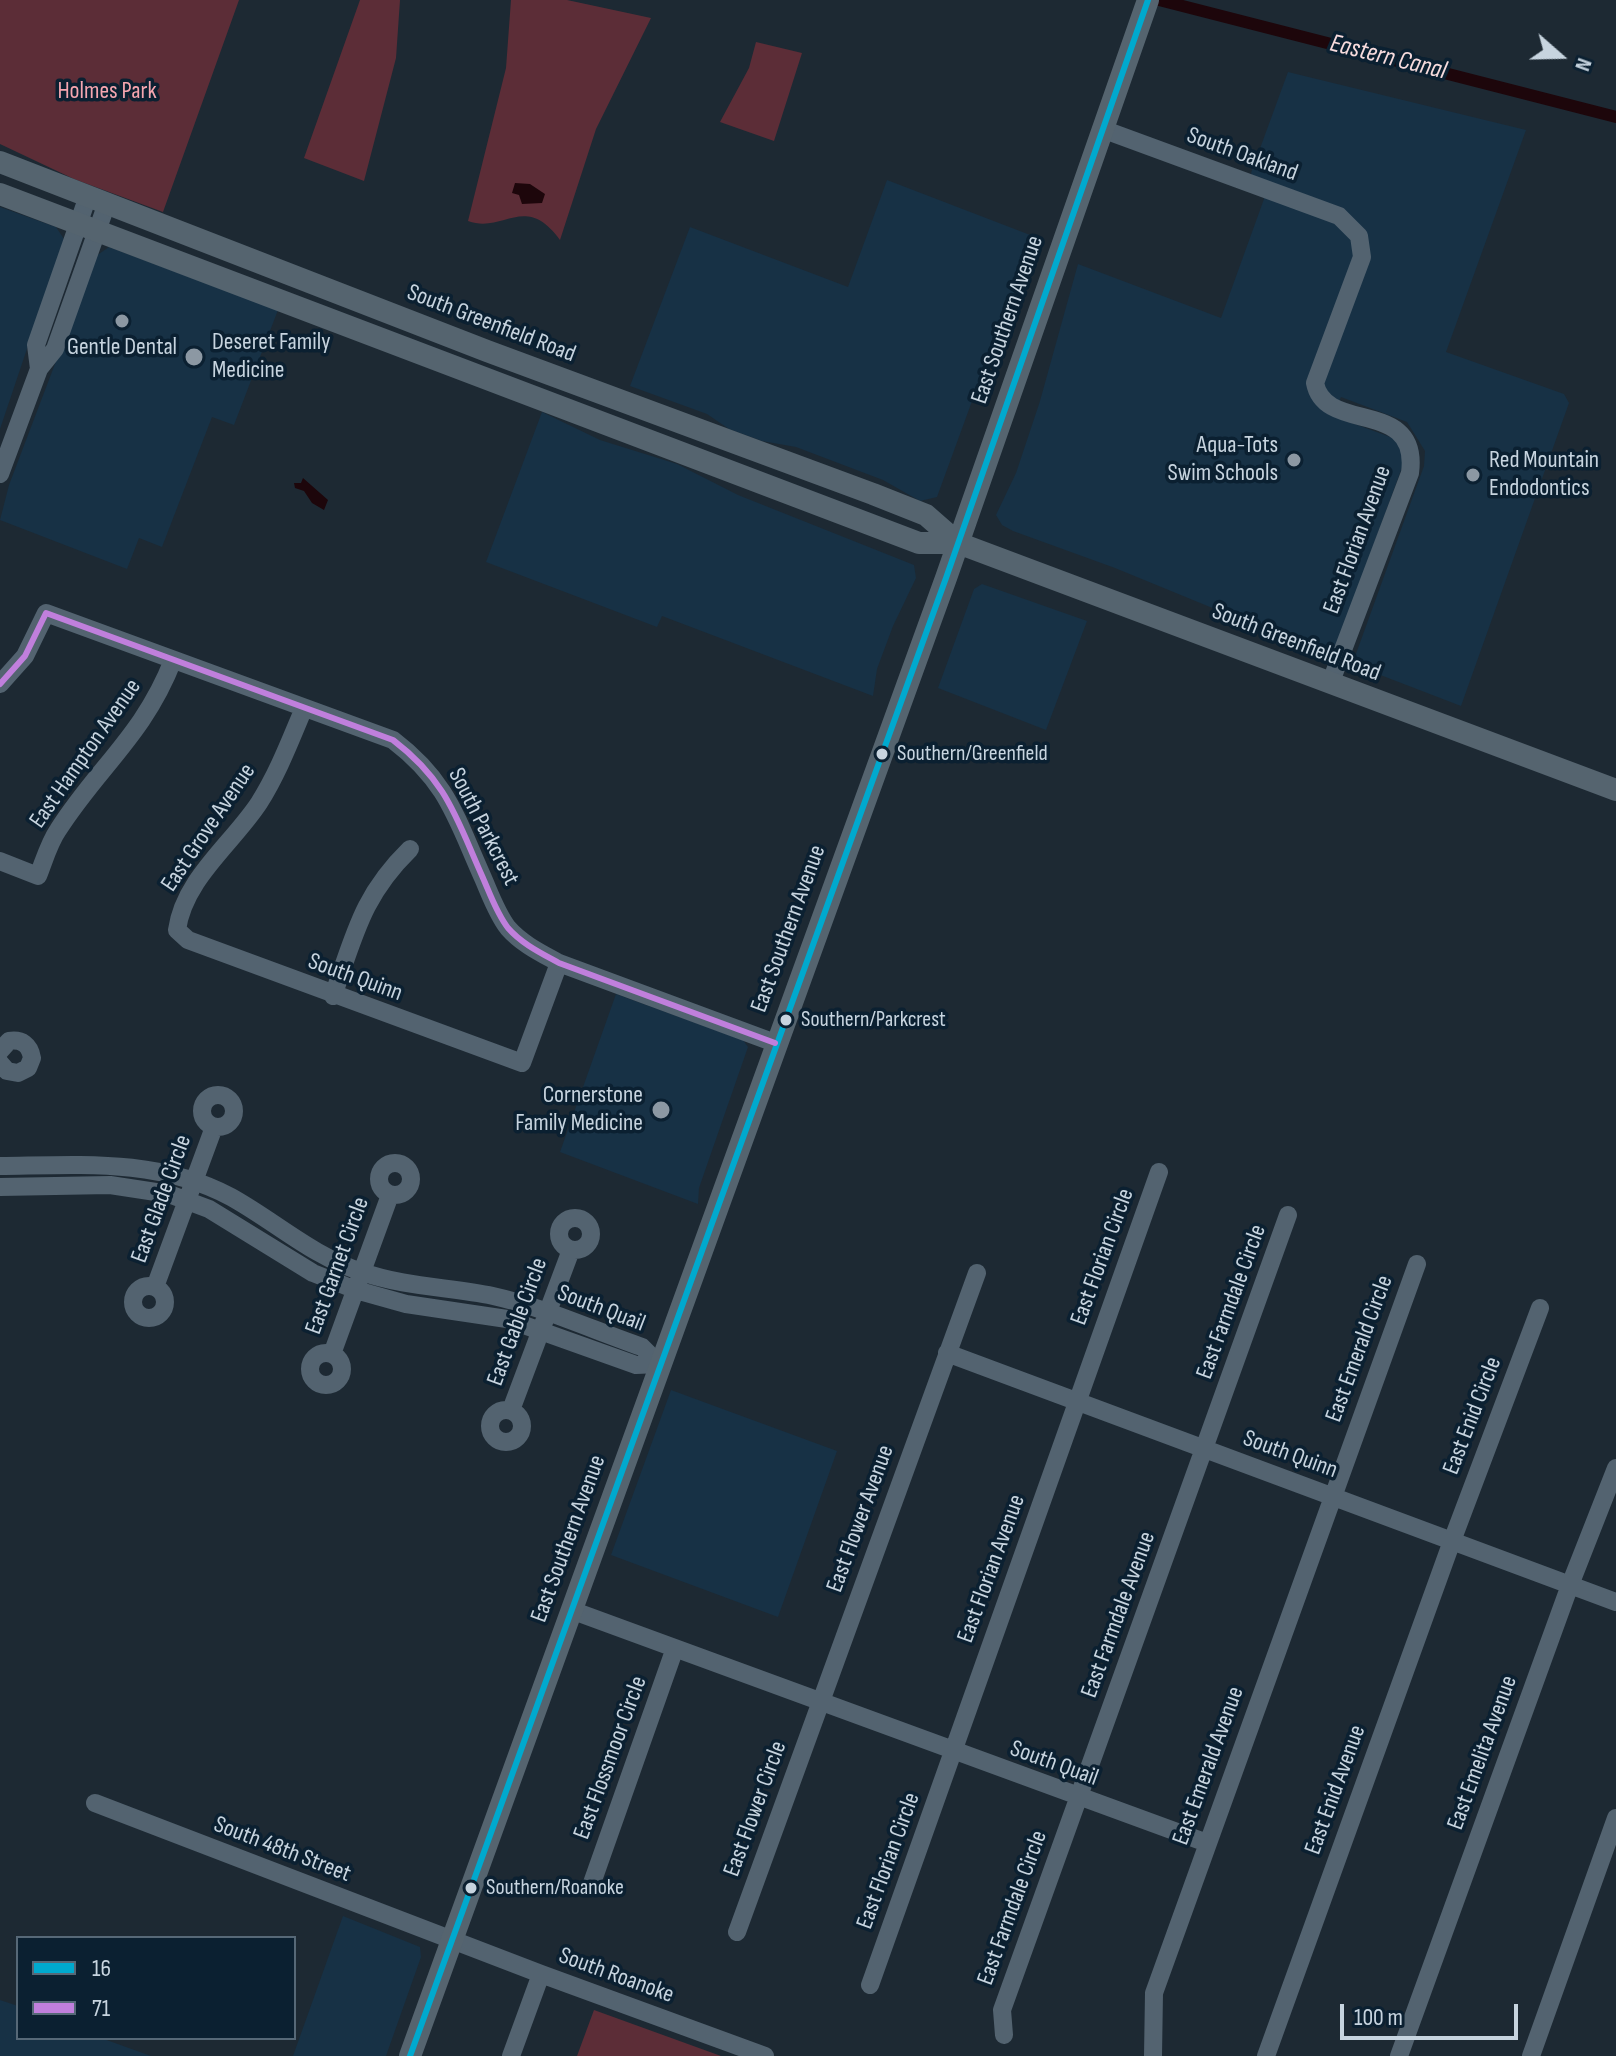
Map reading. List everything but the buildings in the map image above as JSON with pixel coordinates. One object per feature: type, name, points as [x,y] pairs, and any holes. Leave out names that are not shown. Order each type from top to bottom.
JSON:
[{"type":"main road","name":"East Southern Avenue","points":[[410,2056],[958,543],[1146,5]]},
{"type":"main road","name":"South Greenfield Road","points":[[0,162],[926,515],[958,543],[1616,790]]},
{"type":"main road","name":"South Greenfield Road","points":[[0,194],[919,543],[958,543]]},
{"type":"main road","points":[[515,391],[551,391],[631,419],[645,419],[652,412]]},
{"type":"main road","points":[[657,444],[673,437],[749,462],[772,457]]},
{"type":"street","name":"South Oakland","points":[[1102,129],[1339,216],[1359,236]]},
{"type":"street","points":[[0,474],[39,369],[36,345],[97,200]]},
{"type":"street","name":"East Florian Avenue","points":[[1330,684],[1410,473],[1412,457],[1405,438],[1395,428],[1327,404],[1317,393],[1315,383],[1362,257],[1359,236]]},
{"type":"street","name":"South Parkcrest","points":[[0,684],[25,656],[46,613],[393,740],[419,760],[439,783],[508,927],[527,945],[559,963],[775,1043]]},
{"type":"street","name":"East Hampton Avenue","points":[[0,861],[38,876],[57,831],[129,742],[160,695],[173,660]]},
{"type":"street","name":"East Grove Avenue","points":[[177,930],[194,888],[221,848],[258,804],[282,761],[304,708]]},
{"type":"street","points":[[333,996],[366,903],[383,876],[410,849]]},
{"type":"street","name":"South Quinn","points":[[177,930],[188,940],[333,996],[522,1063],[559,963]]},
{"type":"street","name":"East Glade Circle","points":[[155,1287],[214,1127]]},
{"type":"street","name":"South Quail","points":[[0,1166],[128,1166],[190,1191]]},
{"type":"street","name":"East Florian Circle","points":[[1077,1402],[1159,1172]]},
{"type":"street","name":"South Quail","points":[[0,1187],[110,1185],[227,1195],[359,1281],[491,1296],[545,1322],[591,1338],[642,1347],[659,1364]]},
{"type":"street","name":"East Garnet Circle","points":[[332,1354],[390,1195]]},
{"type":"street","name":"East Farmdale Circle","points":[[1205,1450],[1288,1215]]},
{"type":"street","name":"East Gable Circle","points":[[511,1410],[571,1250]]},
{"type":"street","name":"East Emerald Circle","points":[[1331,1496],[1417,1264]]},
{"type":"street","points":[[947,1353],[977,1273]]},
{"type":"street","name":"East Enid Circle","points":[[1452,1541],[1540,1308]]},
{"type":"street","name":"South Quinn","points":[[947,1353],[1616,1602]]},
{"type":"street","name":"East Flower Avenue","points":[[820,1702],[947,1353]]},
{"type":"street","name":"East Florian Avenue","points":[[953,1752],[1077,1402]]},
{"type":"street","name":"East Farmdale Avenue","points":[[1078,1798],[1205,1450]]},
{"type":"street","name":"East Emelita Avenue","points":[[1399,2056],[1570,1585],[1616,1468]]},
{"type":"street","name":"East Emerald Avenue","points":[[1153,2056],[1154,1993],[1331,1496]]},
{"type":"street","name":"East Enid Avenue","points":[[1266,2056],[1452,1541]]},
{"type":"street","name":"South Quail","points":[[571,1610],[1207,1843]]},
{"type":"street","name":"East Flossmoor Circle","points":[[592,1883],[675,1648]]},
{"type":"street","name":"East Flower Circle","points":[[737,1932],[820,1702]]},
{"type":"street","name":"East Florian Circle","points":[[870,1985],[953,1752]]},
{"type":"street","name":"East Farmdale Circle","points":[[1004,2035],[1002,2010],[1078,1798]]},
{"type":"street","name":"South 48th Street","points":[[95,1803],[452,1940]]},
{"type":"street","points":[[1531,2056],[1616,1818]]},
{"type":"street","name":"South Roanoke","points":[[452,1940],[765,2056]]},
{"type":"street","points":[[511,2056],[541,1974]]},
{"type":"shaded area","points":[[1288,72],[1526,130],[1446,352],[1564,394],[1569,403],[1461,706],[1353,662],[1424,466],[1425,451],[1407,422],[1341,397],[1333,416],[1393,438],[1400,444],[1404,462],[1336,648],[1327,655],[1115,568],[1013,531],[1002,525],[996,515],[1016,473],[1040,401],[1078,264],[1221,318],[1264,199],[1251,173]]},
{"type":"shaded area","points":[[887,180],[1038,238],[990,352],[937,497],[920,501],[883,480],[796,447],[762,441],[729,429],[707,414],[630,386],[690,227],[848,287]]},
{"type":"shaded area","points":[[515,183],[530,184],[545,194],[542,203],[522,204],[519,195],[512,193]]},
{"type":"shaded area","points":[[0,207],[56,227],[64,239],[0,429]]},
{"type":"shaded area","points":[[109,247],[278,310],[234,425],[212,417],[162,547],[139,538],[127,569],[0,520],[9,485],[96,256]]},
{"type":"shaded area","points":[[542,412],[600,440],[677,464],[738,495],[914,565],[916,578],[877,669],[873,696],[662,616],[657,627],[486,562]]},
{"type":"shaded area","points":[[303,478],[328,500],[324,510],[312,503],[304,491],[295,488],[294,483],[301,483]]},
{"type":"shaded area","points":[[982,584],[1087,621],[1046,730],[938,688],[974,589]]},
{"type":"shaded area","points":[[616,994],[743,1040],[748,1047],[699,1188],[698,1204],[560,1152]]},
{"type":"shaded area","points":[[671,1390],[837,1451],[778,1617],[611,1555]]},
{"type":"shaded area","points":[[343,1916],[420,1947],[421,1957],[386,2056],[293,2056]]},
{"type":"shaded area","points":[[0,2000],[16,2005],[16,2040],[107,2040],[151,2056],[0,2056]]},
{"type":"green space","name":"Holmes Park","points":[[0,0],[239,0],[163,212],[74,179],[0,144]]},
{"type":"green space","points":[[360,0],[400,0],[396,58],[364,181],[304,158]]},
{"type":"green space","points":[[511,0],[567,0],[651,18],[596,129],[560,240],[547,226],[525,216],[493,223],[468,221],[506,68]]},
{"type":"green space","points":[[756,42],[802,53],[774,141],[720,122],[749,68]]},
{"type":"green space","points":[[594,2010],[721,2056],[577,2056]]},
{"type":"waterway","name":"Eastern Canal","points":[[1159,0],[1616,117]]},
{"type":"transit line","name":"16","points":[[410,2056],[946,578],[1148,0]]},
{"type":"transit line","name":"71","points":[[0,684],[25,656],[46,613],[393,740],[439,786],[497,910],[519,939],[559,963],[775,1043]]},
{"type":"place","name":"Gentle Dental","points":[[122,321]]},
{"type":"place","name":"Deseret Family Medicine","points":[[194,357]]},
{"type":"place","name":"Aqua-Tots Swim Schools","points":[[1294,460]]},
{"type":"place","name":"Red Mountain Endodontics","points":[[1473,475]]},
{"type":"place","name":"Southern/Greenfield","points":[[882,754]]},
{"type":"place","name":"Southern/Parkcrest","points":[[786,1020]]},
{"type":"place","name":"Cornerstone Family Medicine","points":[[661,1110]]},
{"type":"place","name":"Southern/Roanoke","points":[[471,1888]]}]
